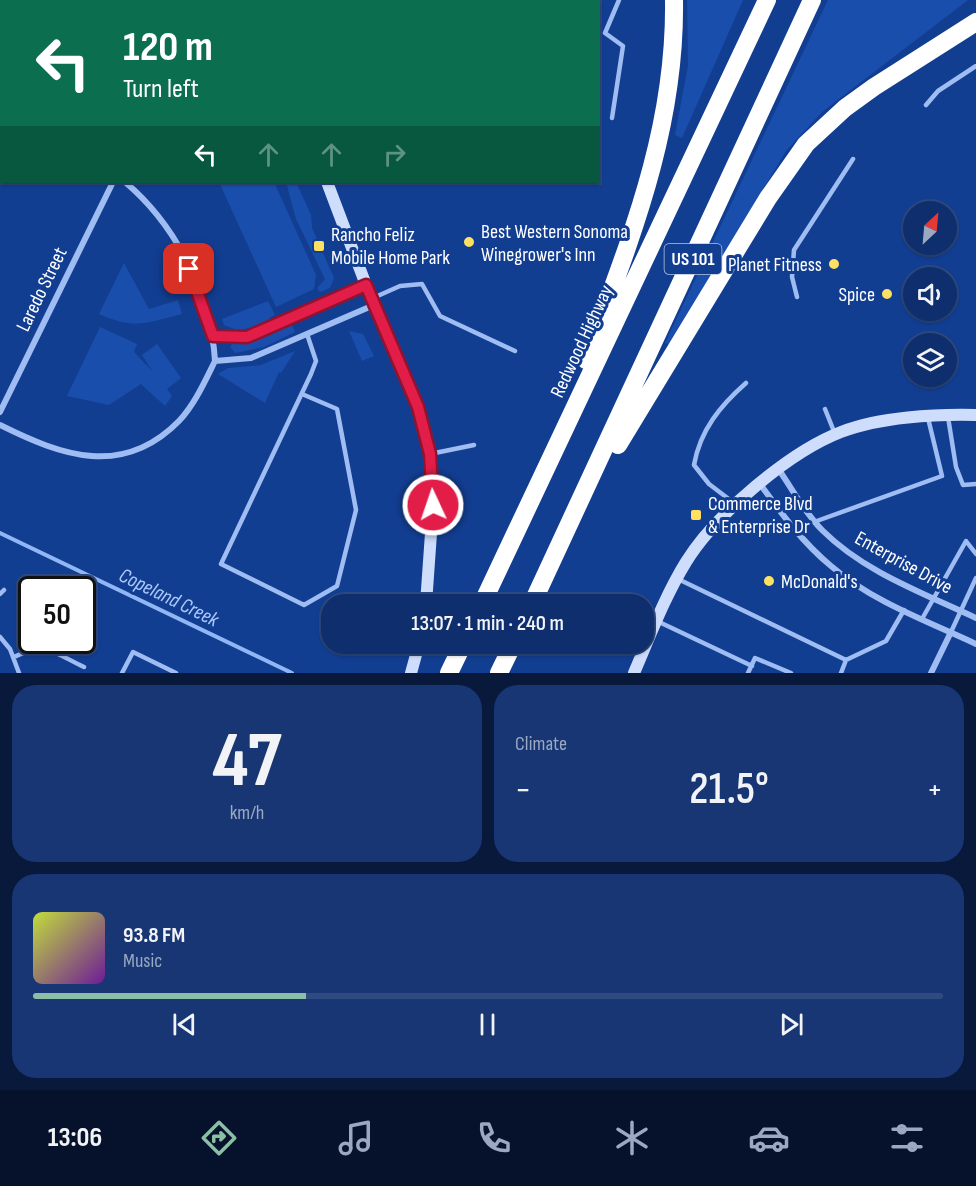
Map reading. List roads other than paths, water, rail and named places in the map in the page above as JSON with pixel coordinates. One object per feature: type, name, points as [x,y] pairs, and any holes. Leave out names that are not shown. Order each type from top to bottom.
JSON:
[{"type":"highway","points":[[540,481],[640,214],[654,167],[673,59],[674,0]]},
{"type":"highway","name":"Redwood Highway","points":[[487,594],[767,0]]},
{"type":"highway","name":"US 101","points":[[537,594],[812,0]]},
{"type":"highway","points":[[573,518],[768,198],[806,144],[845,108],[874,87],[976,22]]},
{"type":"highway","points":[[449,673],[459,654]]},
{"type":"highway","points":[[499,673],[508,654]]},
{"type":"street","name":"Laredo Street","points":[[0,412],[113,183]]},
{"type":"street","points":[[0,425],[59,452],[86,457],[109,456],[134,450],[158,439],[180,420],[215,361],[213,336],[197,284],[174,240],[156,213],[126,183]]},
{"type":"street","points":[[327,183],[366,285],[418,407],[430,454],[433,505],[427,594]]},
{"type":"street","points":[[213,336],[247,337],[366,285]]},
{"type":"street","points":[[215,361],[251,358],[374,301]]},
{"type":"street","points":[[634,673],[677,578],[702,539],[735,504],[759,483],[820,442],[856,427],[948,414],[976,416]]},
{"type":"street","name":"Enterprise Drive","points":[[779,470],[814,522],[844,548],[876,570],[976,618]]},
{"type":"street","name":"Enterprise Drive","points":[[759,483],[789,523],[832,567],[871,594],[976,644]]},
{"type":"street","points":[[931,673],[951,632]]},
{"type":"street","points":[[411,673],[416,654]]},
{"type":"lane","points":[[605,33],[619,0]]},
{"type":"lane","points":[[600,31],[622,46],[612,118]]},
{"type":"lane","points":[[926,105],[938,91],[976,66]]},
{"type":"lane","points":[[797,297],[792,277],[794,250],[853,159]]},
{"type":"lane","points":[[374,301],[400,286],[422,284],[440,316],[515,351]]},
{"type":"lane","points":[[302,394],[337,409],[356,510],[337,586],[304,605],[221,564],[316,361],[307,334]]},
{"type":"lane","points":[[735,504],[709,484],[694,465],[696,454],[714,413],[746,383]]},
{"type":"lane","points":[[825,409],[836,434]]},
{"type":"lane","points":[[948,414],[956,467],[963,485],[976,484]]},
{"type":"lane","points":[[814,522],[942,476],[927,416]]},
{"type":"lane","points":[[430,454],[474,445]]},
{"type":"lane","points":[[922,619],[966,542],[976,554]]},
{"type":"lane","points":[[677,578],[846,660]]},
{"type":"lane","points":[[951,632],[976,578]]},
{"type":"lane","points":[[841,673],[846,660],[886,641],[904,610]]},
{"type":"lane","points":[[657,621],[752,666]]},
{"type":"lane","points":[[0,637],[14,657],[19,673]]},
{"type":"lane","points":[[14,657],[43,647],[84,667]]},
{"type":"lane","points":[[123,673],[133,652],[176,673]]},
{"type":"lane","points":[[748,673],[755,658],[792,673]]},
{"type":"waterway","name":"Copeland Creek","points":[[0,533],[292,673]]},
{"type":"place","name":"Best Western Sonoma Winegrower's Inn","points":[[469,242]]},
{"type":"place","name":"Rancho Feliz Mobile Home Park","points":[[319,246]]},
{"type":"place","name":"Planet Fitness","points":[[834,264]]},
{"type":"place","name":"Spice","points":[[887,294]]},
{"type":"place","name":"Commerce Blvd & Enterprise Dr","points":[[696,515]]},
{"type":"place","name":"McDonald's","points":[[769,581]]}]
